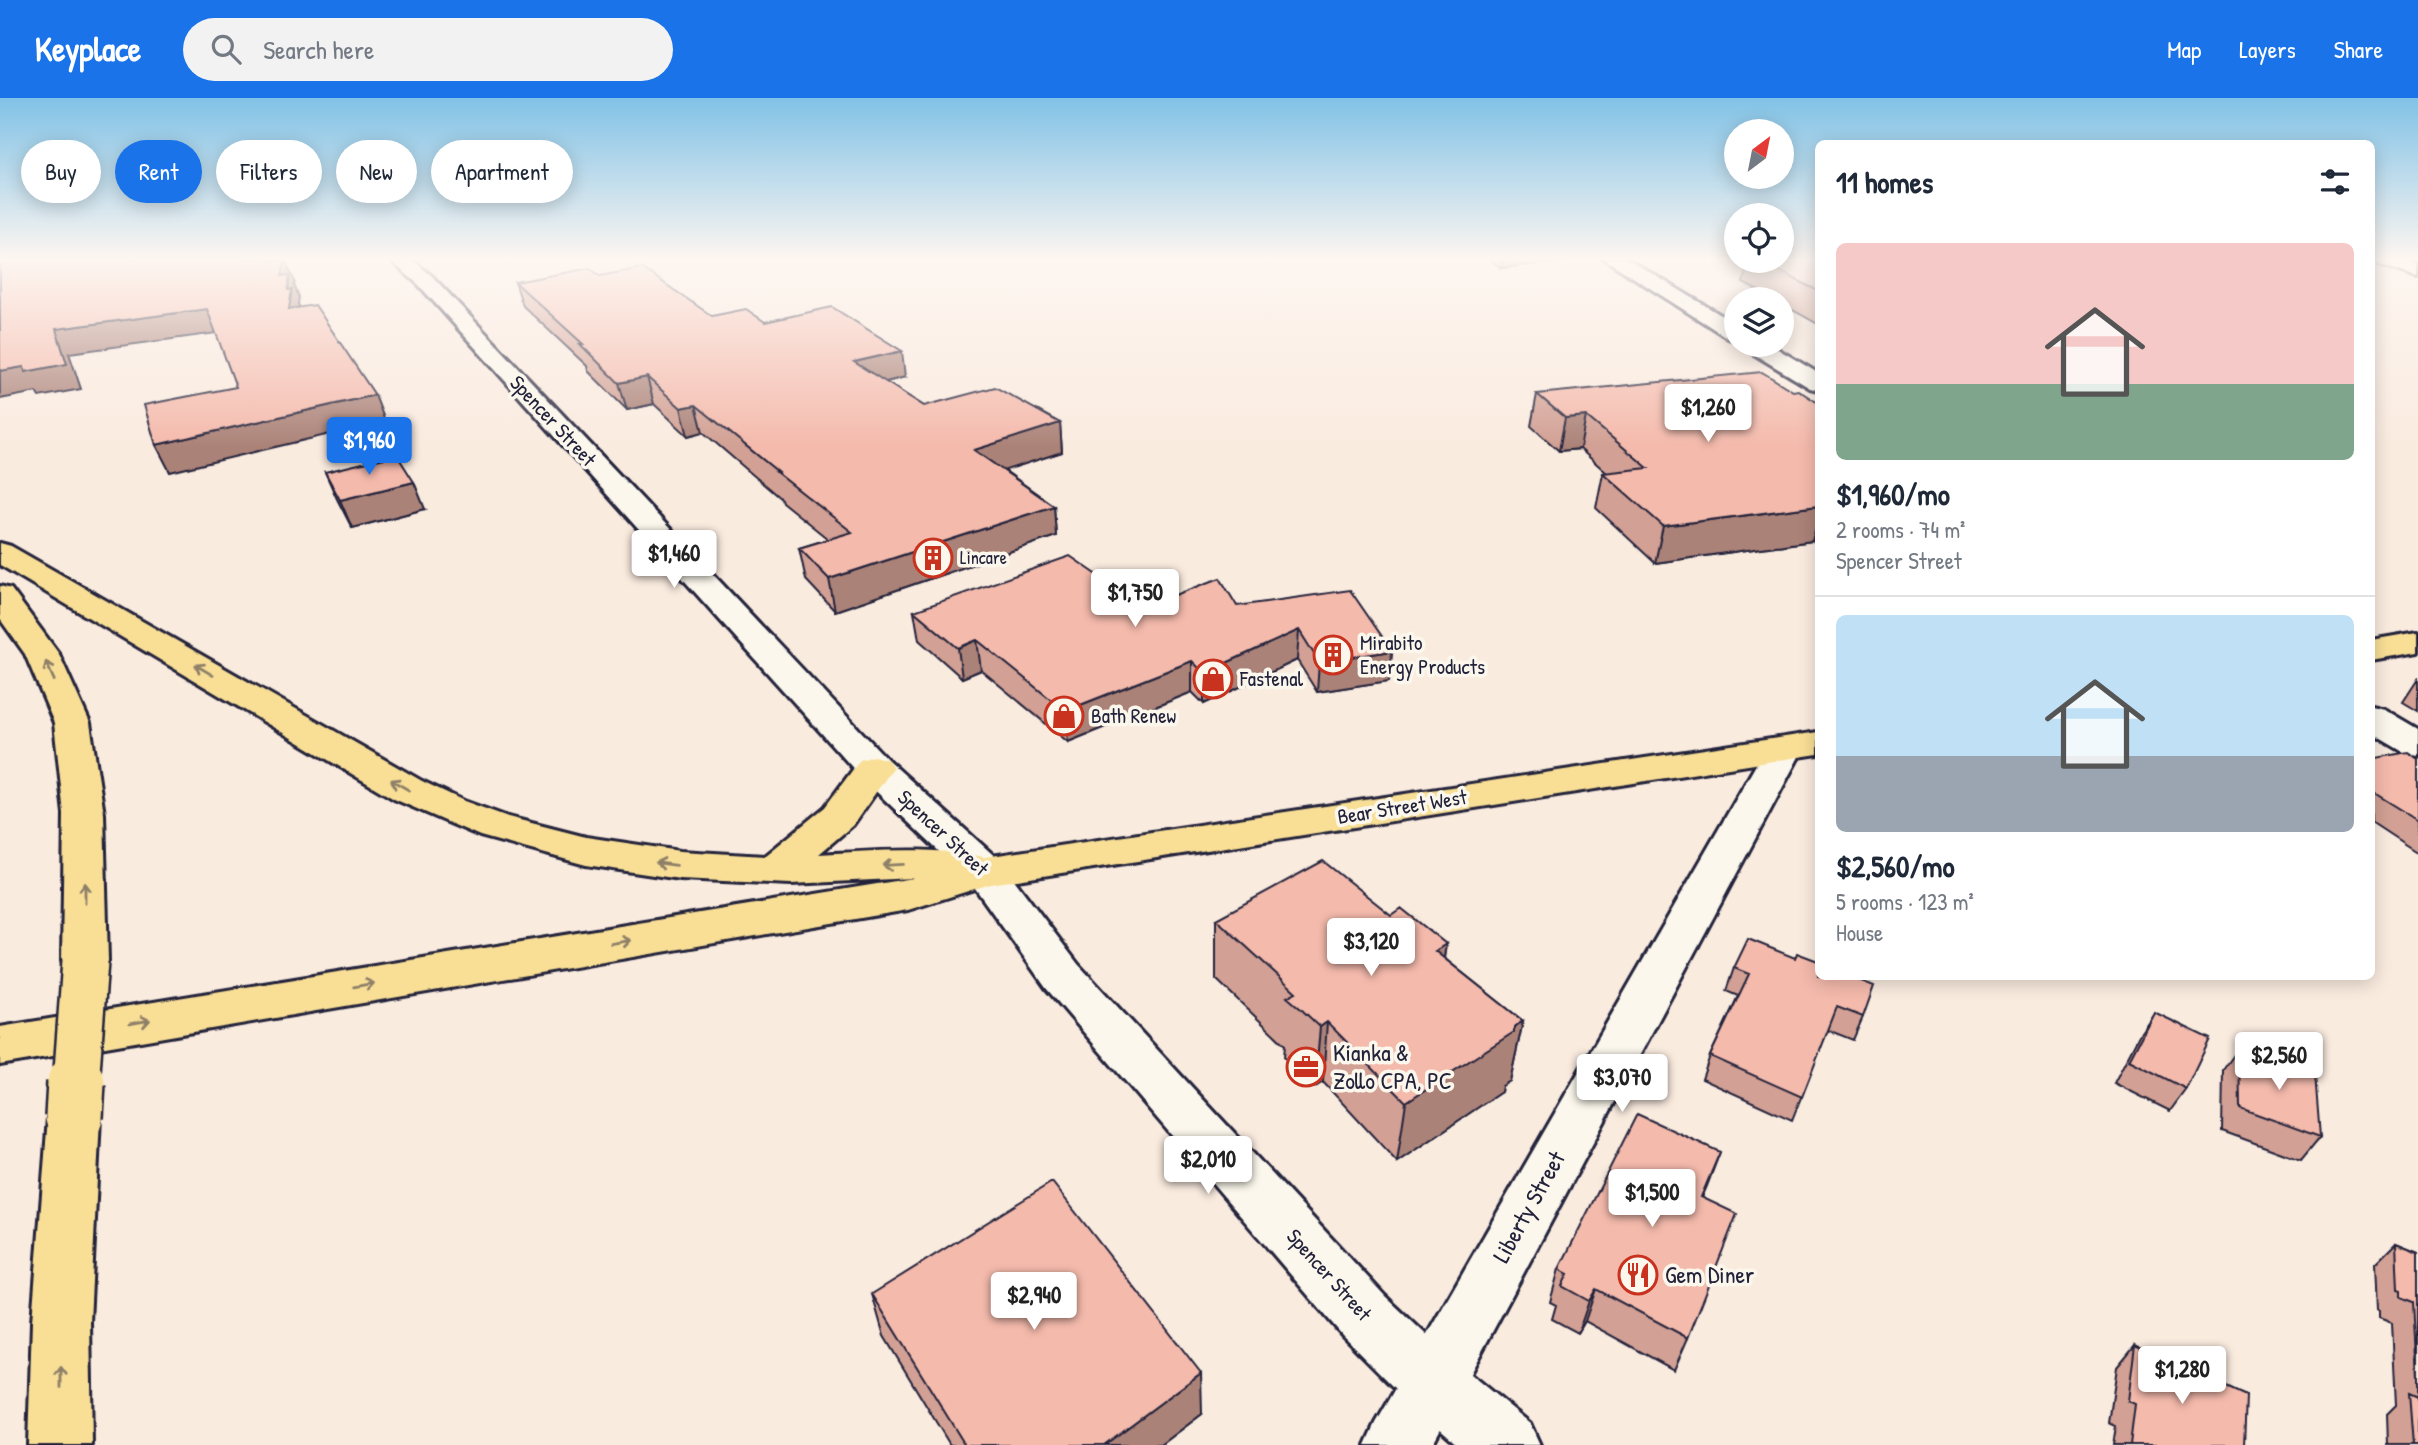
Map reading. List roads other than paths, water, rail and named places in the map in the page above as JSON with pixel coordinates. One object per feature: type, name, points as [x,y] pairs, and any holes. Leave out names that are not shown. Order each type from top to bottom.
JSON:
[{"type":"main road","name":"Spencer Street","points":[[463,321],[874,768],[985,871],[1062,976],[1355,1306],[1432,1382],[1508,1445]]},
{"type":"main road","points":[[1775,357],[1815,381]]},
{"type":"main road","points":[[0,552],[440,807],[546,842],[666,865],[774,870],[915,864],[985,871]]},
{"type":"main road","points":[[0,596],[42,654],[72,723],[84,814],[85,961],[61,1322],[60,1445]]},
{"type":"main road","points":[[2375,649],[2418,642]]},
{"type":"main road","points":[[2375,719],[2418,745]]},
{"type":"main road","name":"Bear Street West","points":[[985,871],[1801,746]]},
{"type":"main road","name":"Liberty Street","points":[[1398,1445],[1801,746]]},
{"type":"main road","points":[[774,870],[839,816],[874,768]]},
{"type":"main road","points":[[0,1046],[908,895],[985,871]]},
{"type":"place","name":"Lincare","points":[[933,558]]},
{"type":"place","name":"Mirabito Energy Products","points":[[1333,655]]},
{"type":"place","name":"Fastenal","points":[[1213,679]]},
{"type":"place","name":"Bath Renew","points":[[1064,716]]},
{"type":"place","name":"Kianka & Zollo CPA, PC","points":[[1306,1067]]},
{"type":"place","name":"Gem Diner","points":[[1638,1275]]}]
